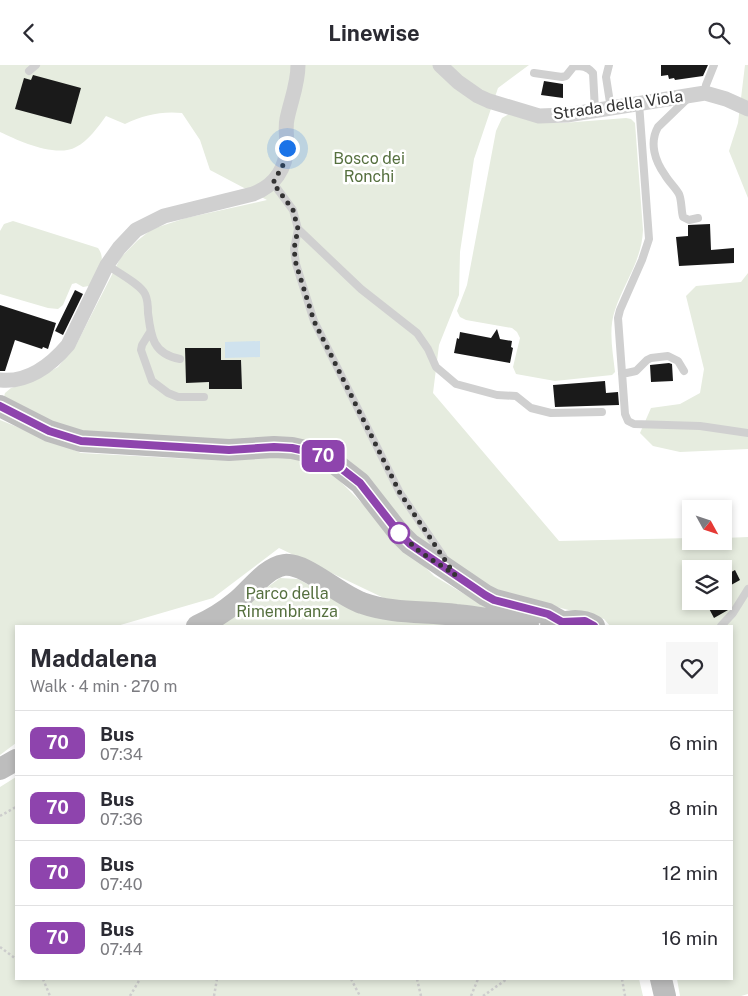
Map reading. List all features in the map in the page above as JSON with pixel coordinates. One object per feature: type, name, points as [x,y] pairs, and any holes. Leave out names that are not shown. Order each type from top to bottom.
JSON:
[{"type":"street","points":[[0,380],[30,376],[45,368],[59,356],[68,345],[107,265],[126,239],[136,230],[164,217],[263,191],[273,183],[283,165],[285,157],[287,117],[297,82],[298,65]]},
{"type":"street","name":"Strada della Viola","points":[[440,65],[458,82],[489,101],[539,115],[555,116],[610,109],[698,94],[726,99],[748,109]]},
{"type":"street","points":[[0,407],[49,431],[81,441],[229,450],[274,447],[292,448],[319,454],[333,462],[360,483],[399,533],[410,544],[494,600],[548,614],[556,624],[585,621],[592,625]]},
{"type":"street","points":[[199,625],[218,616],[237,602],[265,575],[284,565],[304,570],[346,596],[377,608],[391,611],[456,615],[521,625]]},
{"type":"street","points":[[0,769],[15,761]]},
{"type":"street","points":[[660,980],[664,996]]},
{"type":"lane","points":[[609,65],[606,77],[610,109]]},
{"type":"lane","points":[[698,219],[689,220],[683,217],[681,199],[659,165],[653,141],[658,127],[698,94],[706,85],[714,65]]},
{"type":"lane","points":[[534,73],[562,77],[566,76],[574,66],[590,68],[593,73],[595,110]]},
{"type":"lane","points":[[639,103],[649,239],[642,261],[618,318],[625,414],[628,421],[634,424],[700,426],[748,433]]},
{"type":"lane","points":[[273,183],[293,210],[298,229],[294,249],[296,264],[314,321],[400,493],[455,575]]},
{"type":"lane","points":[[298,229],[361,289],[417,333],[428,349],[436,367],[456,384],[497,395],[516,396],[531,409],[551,413],[602,412]]},
{"type":"lane","points":[[107,265],[144,293],[147,301],[150,332],[157,348],[165,354],[180,359]]},
{"type":"lane","points":[[150,332],[141,350],[152,381],[168,393],[178,397],[204,397]]},
{"type":"lane","points":[[622,374],[636,371],[651,358],[668,356],[678,361],[684,371]]},
{"type":"lane","points":[[722,625],[733,613],[748,589]]},
{"type":"path","points":[[0,816],[15,808]]},
{"type":"path","points":[[0,947],[15,958]]},
{"type":"path","points":[[43,980],[50,996]]},
{"type":"path","points":[[130,996],[139,980]]},
{"type":"path","points":[[214,996],[217,980]]},
{"type":"path","points":[[352,980],[360,996]]},
{"type":"path","points":[[417,980],[422,996]]},
{"type":"path","points":[[471,996],[478,980]]},
{"type":"path","points":[[484,996],[506,980]]},
{"type":"path","points":[[622,980],[625,996]]},
{"type":"green space","name":"Bosco dei Ronchi","points":[[0,65],[529,65],[498,88],[474,159],[460,252],[459,295],[439,345],[433,393],[559,541],[682,538],[682,550],[732,550],[732,538],[748,537],[748,994],[741,996],[680,996],[677,980],[733,980],[733,625],[609,625],[604,619],[498,592],[421,545],[371,481],[261,442],[76,433],[3,400],[5,393],[11,388],[32,381],[58,367],[76,345],[121,257],[152,229],[186,218],[267,200],[210,170],[200,140],[182,113],[153,114],[125,124],[106,116],[85,141],[76,147],[58,151],[38,147],[0,132]]},
{"type":"green space","points":[[745,65],[748,65],[748,198],[729,151],[738,123]]},
{"type":"green space","points":[[509,114],[546,123],[626,118],[631,119],[635,123],[643,230],[642,241],[613,318],[612,341],[615,372],[612,375],[555,381],[516,374],[513,367],[520,338],[517,332],[512,328],[466,320],[460,317],[457,311],[467,285],[496,131],[502,118]]},
{"type":"green space","points":[[13,221],[98,248],[102,258],[101,263],[98,272],[89,286],[83,287],[76,283],[72,284],[63,305],[58,309],[48,308],[0,294],[0,231],[4,224]]},
{"type":"green space","points":[[748,273],[748,449],[680,452],[653,446],[640,433],[651,408],[680,404],[700,393],[704,369],[686,296],[696,286],[741,282]]},
{"type":"green space","points":[[0,420],[81,453],[190,459],[278,455],[299,460],[331,472],[434,576],[476,601],[532,618],[388,600],[279,548],[213,598],[120,625],[15,625],[15,744],[0,755]]},
{"type":"green space","name":"Parco della Rimembranza","points":[[280,578],[298,579],[322,592],[457,625],[215,625]]},
{"type":"green space","points":[[15,778],[15,980],[639,980],[643,996],[0,996],[0,787]]},
{"type":"water","points":[[260,341],[260,357],[225,358],[225,342]]},
{"type":"building","points":[[661,65],[708,65],[703,76],[675,80],[674,78],[669,79],[668,75],[661,76]]},
{"type":"building","points":[[33,75],[81,88],[71,124],[15,109],[24,78],[31,80]]},
{"type":"building","points":[[544,81],[563,84],[563,98],[541,95]]},
{"type":"building","points":[[710,224],[711,250],[734,248],[734,263],[679,266],[676,237],[688,236],[688,225]]},
{"type":"building","points":[[75,290],[83,294],[63,335],[55,331]]},
{"type":"building","points":[[0,305],[56,323],[48,349],[43,347],[42,349],[15,340],[5,371],[0,371]]},
{"type":"building","points":[[497,329],[500,339],[512,341],[511,347],[513,348],[510,363],[454,353],[460,332],[491,338]]},
{"type":"building","points":[[185,348],[221,348],[221,360],[241,360],[242,389],[209,389],[209,382],[186,383]]},
{"type":"building","points":[[672,364],[673,381],[651,382],[650,365]]},
{"type":"building","points":[[605,381],[606,393],[618,392],[619,405],[555,407],[553,385]]},
{"type":"building","points":[[735,570],[740,580],[732,584],[732,572]]},
{"type":"building","points":[[710,610],[728,610],[714,618]]},
{"type":"bus line","name":"70","points":[[0,406],[49,431],[81,441],[229,450],[274,447],[305,450],[319,454],[346,471],[360,483],[399,533],[410,544],[485,595],[494,600],[548,614],[562,622],[585,621],[594,625]]},
{"type":"route","points":[[287,148],[283,165],[273,183],[293,210],[298,229],[294,249],[296,264],[314,321],[400,493],[455,575],[419,551],[399,533]]}]
